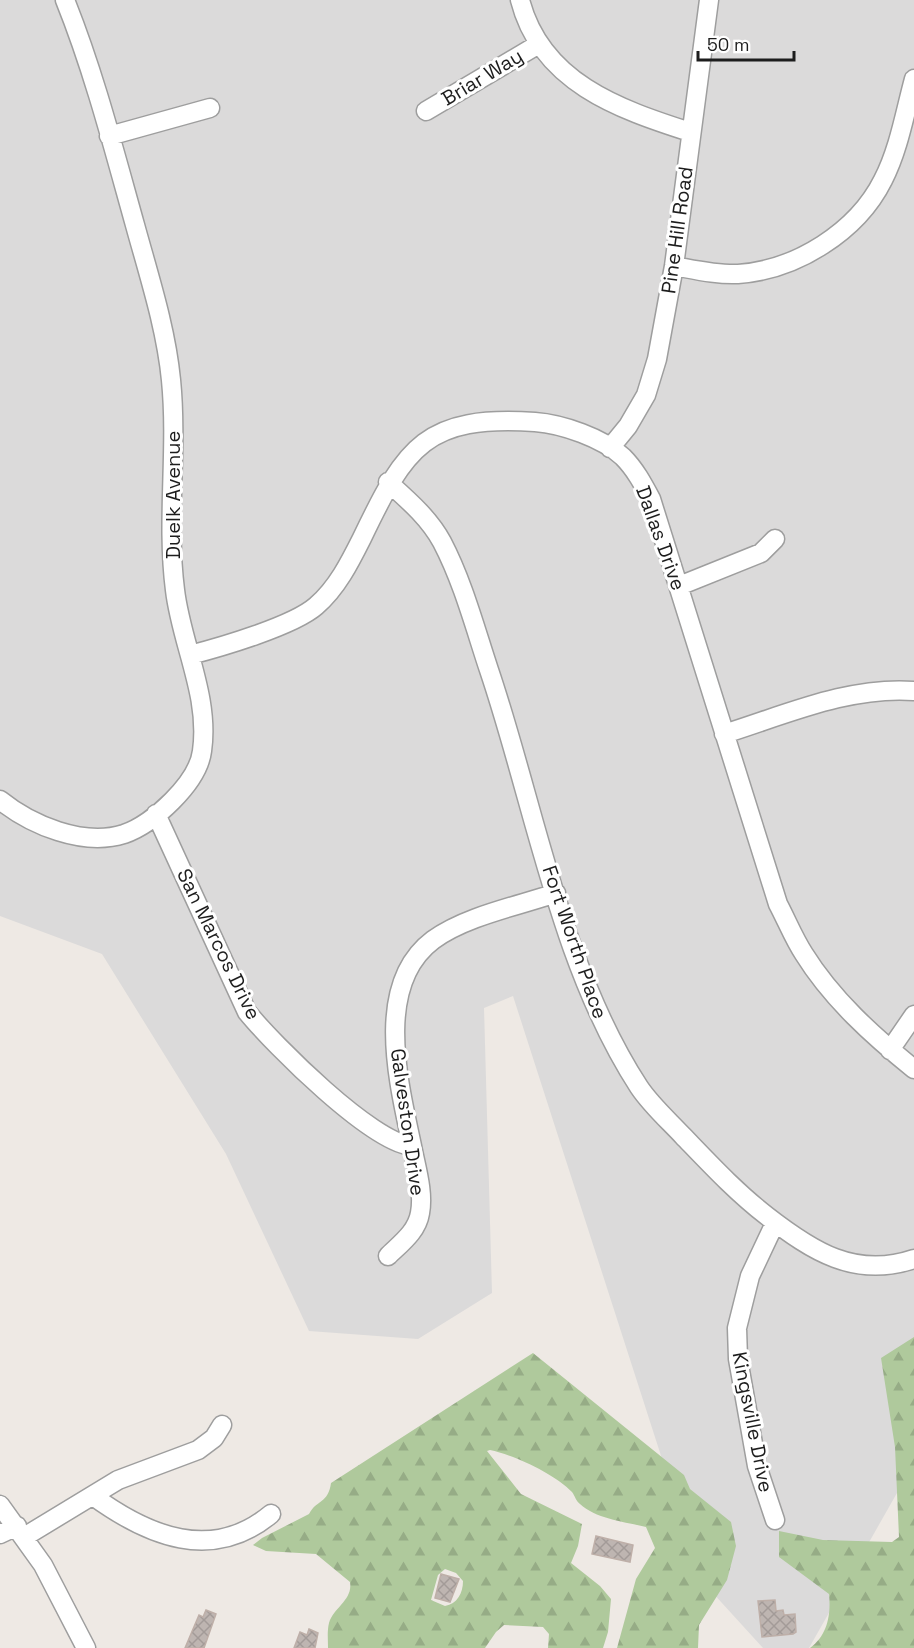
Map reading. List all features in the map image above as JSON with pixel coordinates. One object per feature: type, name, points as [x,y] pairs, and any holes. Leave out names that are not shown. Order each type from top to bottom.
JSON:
[{"type":"street","name":"Duelk Avenue","points":[[0,800],[18,814],[57,831],[91,837],[118,836],[134,831],[180,792],[194,774],[202,753],[201,703],[175,592],[170,537],[173,435],[171,379],[156,305],[109,136],[65,0]]},
{"type":"street","points":[[520,0],[539,44],[549,57],[596,96],[638,116],[690,132]]},
{"type":"street","name":"Pine Hill Road","points":[[610,448],[628,426],[646,395],[657,359],[674,266],[709,0]]},
{"type":"street","name":"Briar Way","points":[[426,111],[539,44]]},
{"type":"street","points":[[674,266],[717,274],[757,272],[802,256],[839,234],[858,217],[883,181],[893,155],[914,79]]},
{"type":"street","points":[[109,136],[210,108]]},
{"type":"street","name":"Dallas Drive","points":[[190,655],[229,645],[316,606],[350,563],[388,482],[418,446],[457,427],[484,422],[546,423],[586,436],[610,448],[622,456],[633,469],[651,499],[778,904],[804,954],[837,997],[890,1050],[914,1069]]},
{"type":"street","name":"Fort Worth Place","points":[[388,482],[429,523],[442,543],[462,590],[508,725],[556,893],[596,1010],[640,1089],[749,1202],[808,1247],[843,1263],[870,1265],[914,1260]]},
{"type":"street","points":[[679,586],[761,553],[775,539]]},
{"type":"street","points":[[724,734],[831,700],[873,692],[914,691]]},
{"type":"street","name":"San Marcos Drive","points":[[156,814],[247,1011],[264,1033],[361,1122],[384,1138],[400,1145],[412,1146]]},
{"type":"street","name":"Galveston Drive","points":[[388,1256],[415,1229],[420,1213],[417,1168],[398,1080],[397,1005],[403,980],[418,954],[436,938],[455,927],[556,893]]},
{"type":"street","points":[[890,1050],[914,1015]]},
{"type":"street","name":"Kingsville Drive","points":[[775,1222],[750,1276],[737,1328],[738,1359],[757,1466],[775,1520]]},
{"type":"street","points":[[0,1534],[20,1531],[93,1496],[118,1480],[198,1450],[214,1438],[222,1425]]},
{"type":"street","points":[[93,1496],[117,1513],[142,1526],[169,1537],[189,1540],[227,1538],[258,1525],[271,1514]]},
{"type":"street","points":[[0,1505],[20,1531],[65,1604],[86,1647]]},
{"type":"shaded area","points":[[0,0],[914,0],[914,1463],[809,1648],[763,1648],[701,1580],[513,996],[484,1008],[492,1293],[418,1339],[309,1331],[226,1154],[102,954],[0,916]]},
{"type":"green space","points":[[914,1337],[914,1648],[810,1648],[821,1637],[827,1624],[829,1594],[779,1557],[779,1531],[823,1540],[892,1542],[899,1537],[895,1447],[881,1358]]},
{"type":"green space","points":[[533,1353],[684,1475],[690,1489],[731,1522],[736,1546],[727,1580],[699,1625],[698,1648],[617,1648],[636,1579],[655,1548],[646,1527],[594,1513],[579,1503],[565,1485],[545,1472],[490,1450],[487,1451],[521,1494],[582,1524],[578,1546],[571,1563],[600,1586],[611,1599],[608,1632],[603,1648],[548,1648],[549,1634],[543,1627],[504,1625],[485,1648],[328,1648],[331,1617],[349,1594],[350,1582],[316,1554],[266,1551],[253,1545],[309,1514],[325,1498],[331,1483]],"holes":[[[445,1569],[456,1573],[463,1581],[462,1590],[456,1600],[445,1606],[431,1600],[438,1575]]]},
{"type":"building","points":[[596,1536],[633,1545],[630,1562],[592,1554]]},
{"type":"building","points":[[441,1574],[459,1579],[450,1602],[435,1598]]},
{"type":"building","points":[[775,1600],[776,1611],[783,1610],[784,1615],[795,1614],[796,1632],[762,1637],[758,1601]]},
{"type":"building","points":[[206,1610],[216,1614],[204,1648],[185,1648],[199,1615],[203,1617]]},
{"type":"building","points":[[309,1629],[318,1633],[315,1648],[294,1648],[300,1632],[307,1635]]}]
